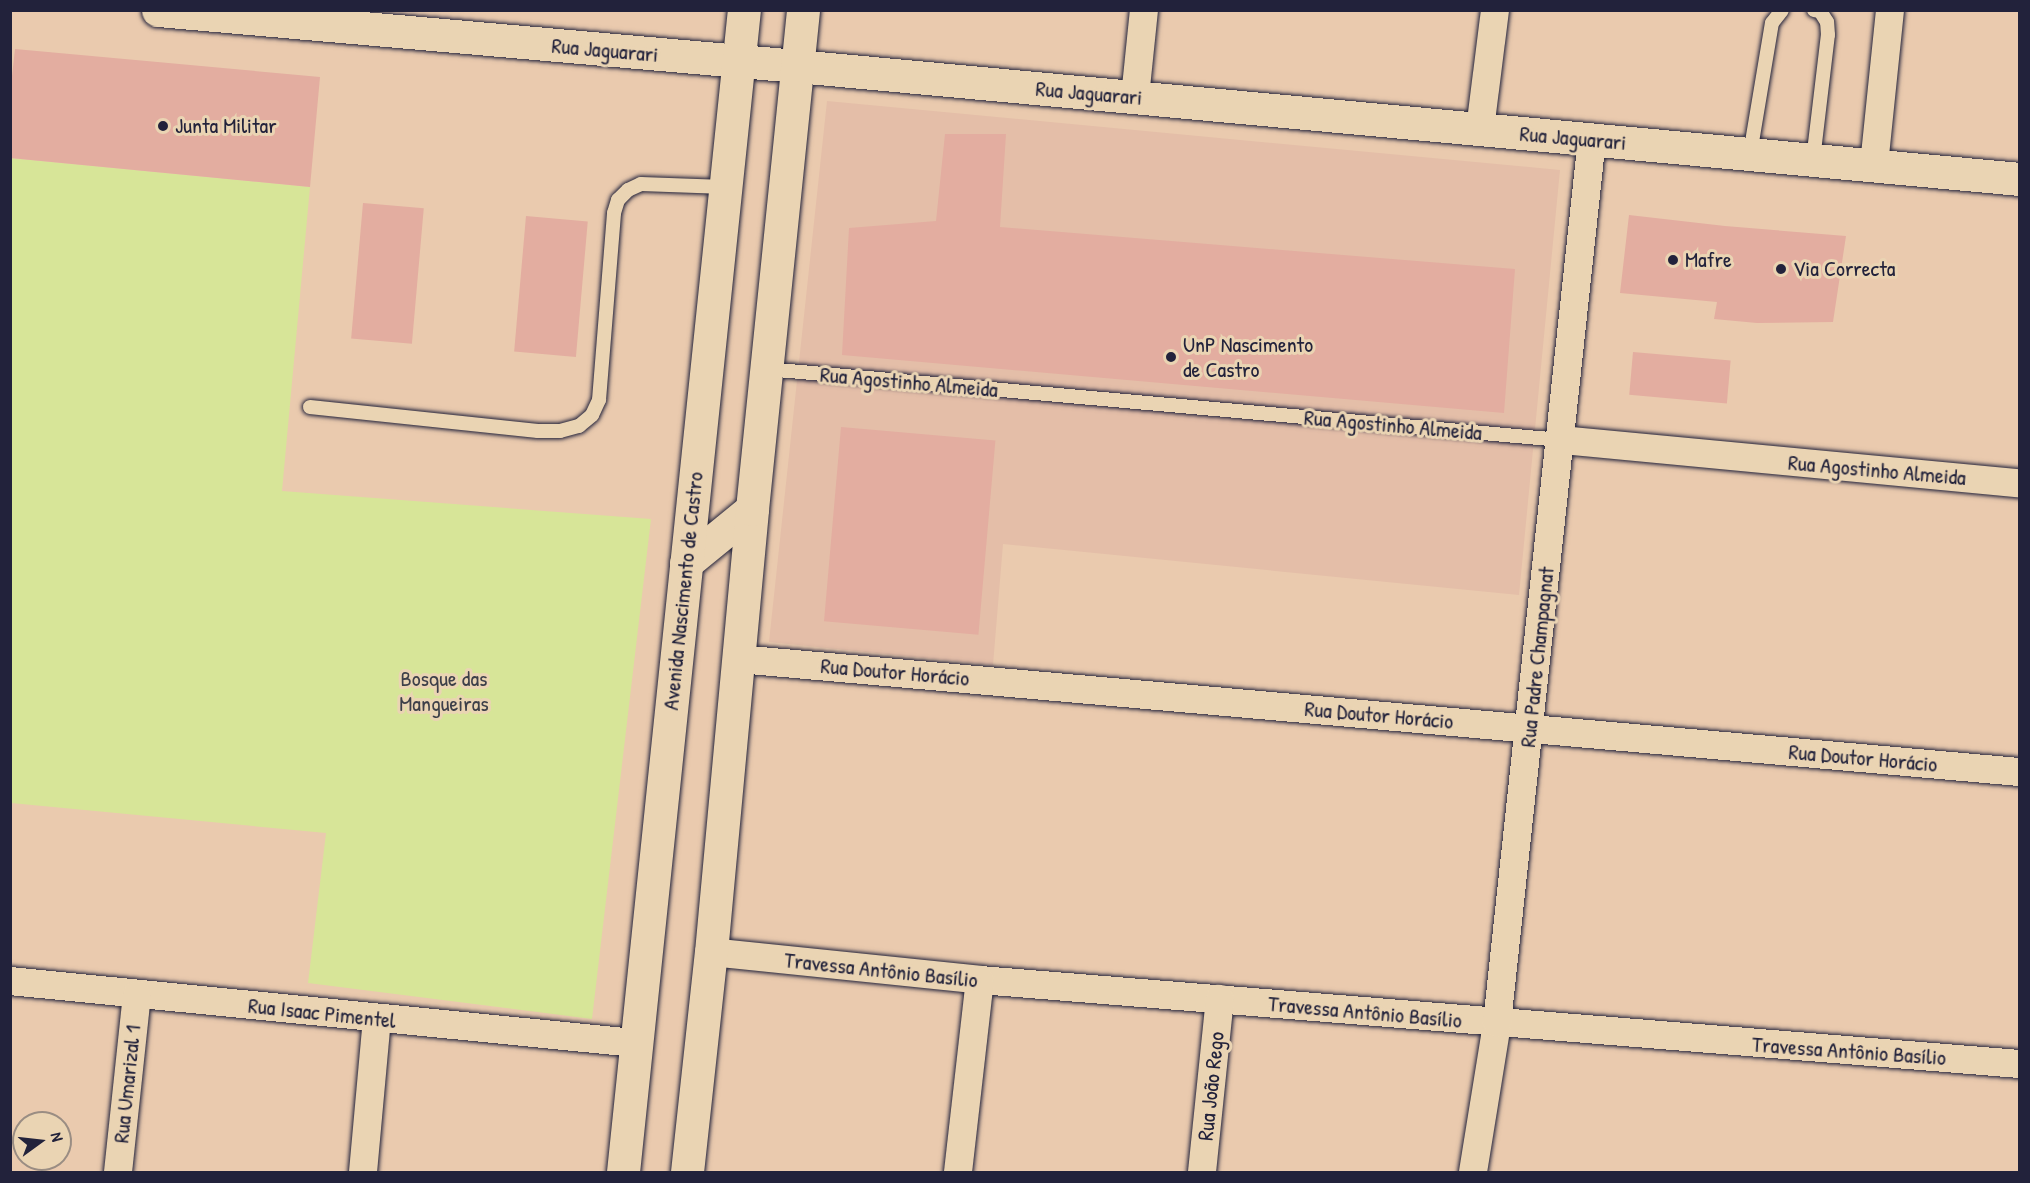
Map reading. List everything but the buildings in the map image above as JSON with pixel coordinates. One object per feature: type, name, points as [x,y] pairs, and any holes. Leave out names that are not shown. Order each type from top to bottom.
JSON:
[{"type":"main road","name":"Rua Jaguarari","points":[[158,10],[797,66],[2019,179]]},
{"type":"main road","name":"Avenida Nascimento de Castro","points":[[627,1168],[634,1043],[744,10]]},
{"type":"main road","points":[[687,1173],[711,952],[752,510],[803,10]]},
{"type":"main road","points":[[686,563],[752,510]]},
{"type":"street","points":[[1135,97],[1144,10]]},
{"type":"street","points":[[1480,129],[1495,10]]},
{"type":"street","points":[[1874,165],[1890,10]]},
{"type":"street","name":"Rua Padre Champagnat","points":[[1473,1173],[1497,1023],[1592,139]]},
{"type":"street","name":"Rua Agostinho Almeida","points":[[1561,440],[2019,483]]},
{"type":"street","name":"Rua Doutor Horácio","points":[[738,659],[2019,772]]},
{"type":"street","name":"Travessa Antônio Basílio","points":[[711,952],[980,980],[2019,1064]]},
{"type":"street","points":[[958,1173],[980,980]]},
{"type":"street","name":"Rua Isaac Pimentel","points":[[10,981],[634,1043]]},
{"type":"street","name":"Rua Umarizal 1","points":[[118,1173],[137,995]]},
{"type":"street","name":"Rua João Rego","points":[[1202,1173],[1220,999]]},
{"type":"street","points":[[363,1173],[377,1019]]},
{"type":"lane","points":[[1750,154],[1772,23],[1782,10]]},
{"type":"lane","points":[[1814,10],[1820,11],[1827,22],[1828,35],[1814,160]]},
{"type":"lane","points":[[310,407],[538,431],[560,432],[579,426],[592,415],[599,400],[614,213],[618,201],[628,190],[641,184],[725,187]]},
{"type":"lane","name":"Rua Agostinho Almeida","points":[[767,369],[1561,440]]},
{"type":"shaded area","name":"UnP Nascimento de Castro","points":[[827,101],[1560,170],[1519,595],[1003,544],[993,665],[769,642]]},
{"type":"green space","name":"Bosque das Mangueiras","points":[[10,158],[310,187],[282,491],[651,519],[592,1019],[308,983],[326,833],[11,803]]},
{"type":"place","name":"Junta Militar","points":[[163,126]]},
{"type":"place","name":"Mafre","points":[[1673,260]]},
{"type":"place","name":"Via Correcta","points":[[1781,269]]},
{"type":"place","name":"UnP Nascimento de Castro","points":[[1171,357]]}]
